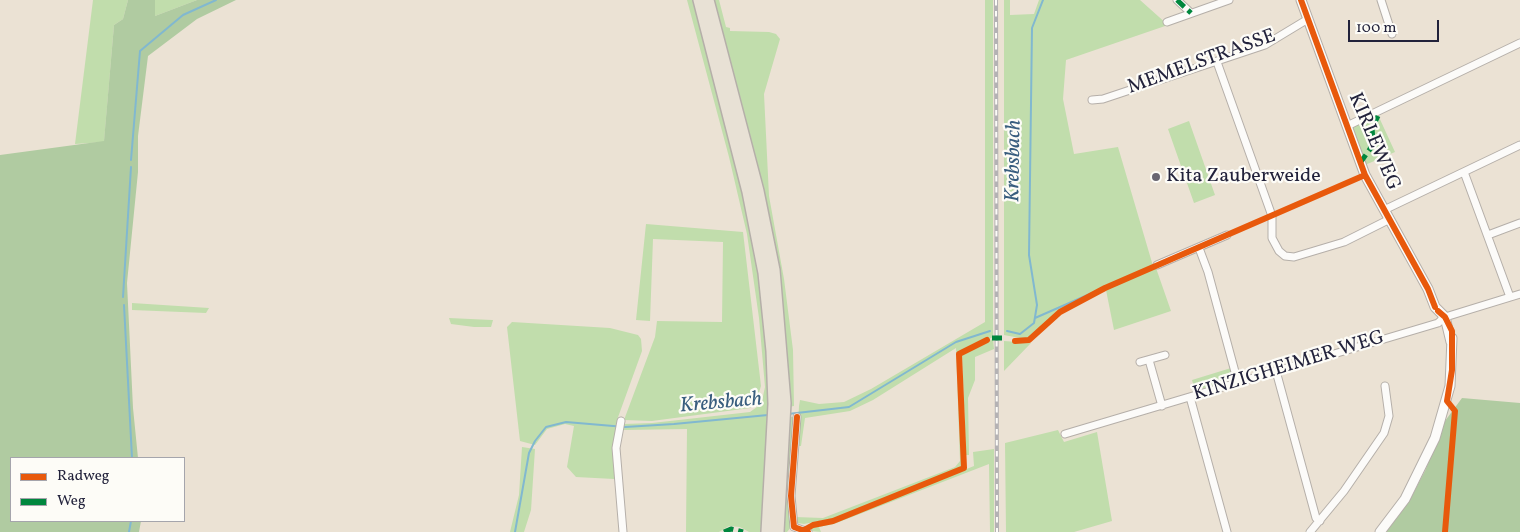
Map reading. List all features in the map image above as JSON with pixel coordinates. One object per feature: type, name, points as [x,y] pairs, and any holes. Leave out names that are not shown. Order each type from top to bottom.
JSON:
[{"type":"highway","points":[[699,0],[758,237],[780,404]]},
{"type":"highway","points":[[708,0],[766,228],[778,301],[780,404],[778,532]]},
{"type":"highway","points":[[767,532],[779,424]]},
{"type":"street","points":[[1176,0],[1191,13]]},
{"type":"street","points":[[1167,22],[1229,0]]},
{"type":"street","name":"KIRLEWEG","points":[[1302,0],[1365,175],[1428,289],[1435,307],[1445,317],[1452,331],[1450,386],[1435,438],[1405,499],[1380,532]]},
{"type":"street","points":[[1381,0],[1392,34]]},
{"type":"street","name":"MEMELSTRASSE","points":[[1092,100],[1103,99],[1265,45],[1308,19]]},
{"type":"street","points":[[1347,126],[1520,43]]},
{"type":"street","points":[[1217,62],[1272,216],[1272,238],[1279,251],[1286,256],[1294,257],[1344,242],[1390,219]]},
{"type":"street","points":[[1384,210],[1520,146]]},
{"type":"street","points":[[1464,172],[1510,297]]},
{"type":"street","points":[[1488,235],[1520,223]]},
{"type":"street","points":[[1157,265],[1227,235]]},
{"type":"street","points":[[1199,248],[1208,272],[1238,383]]},
{"type":"street","name":"KINZIGHEIMER WEG","points":[[1065,434],[1190,398],[1417,328],[1431,320],[1520,294]]},
{"type":"street","points":[[1140,362],[1164,355]]},
{"type":"street","points":[[1149,360],[1162,406]]},
{"type":"street","points":[[1276,371],[1316,518],[1320,521]]},
{"type":"street","points":[[1310,532],[1344,492],[1384,433],[1389,416],[1385,386]]},
{"type":"street","points":[[1190,398],[1227,532]]},
{"type":"street","points":[[797,417],[791,496],[791,530],[808,532]]},
{"type":"street","points":[[620,421],[616,448],[624,532]]},
{"type":"green space","points":[[93,0],[128,0],[123,19],[114,25],[104,142],[75,144]]},
{"type":"green space","points":[[128,0],[155,0],[155,16],[197,0],[236,0],[197,19],[148,56],[138,136],[138,172],[127,283],[133,408],[138,457],[10,457],[10,522],[141,522],[139,532],[0,532],[0,155],[104,141],[114,25],[123,19]]},
{"type":"green space","points":[[155,0],[197,0],[155,16]]},
{"type":"green space","points":[[687,0],[693,0],[737,158],[764,304],[769,400],[762,532],[749,532],[740,527],[729,526],[719,532],[686,532],[687,429],[623,430],[624,424],[652,423],[750,412],[762,401],[765,387],[759,318],[747,234],[729,157]]},
{"type":"green space","points":[[712,0],[719,0],[726,27],[730,28],[730,31],[769,32],[776,34],[780,39],[764,94],[769,196],[784,279],[793,350],[794,406],[788,407],[785,331],[778,279]]},
{"type":"green space","points":[[985,0],[993,0],[993,337],[958,354],[964,466],[836,518],[804,524],[798,523],[795,517],[823,518],[955,467],[960,461],[956,348],[873,400],[850,411],[805,418],[801,446],[797,446],[799,406],[800,400],[819,404],[844,402],[871,389],[985,322]]},
{"type":"green space","points":[[1004,0],[1010,0],[1010,15],[1034,14],[1039,0],[1140,0],[1168,25],[1066,60],[1063,99],[1074,154],[1118,147],[1153,266],[1104,288],[1060,311],[1034,336],[1025,339],[1004,335]]},
{"type":"green space","points":[[1378,115],[1395,152],[1365,165],[1351,126]]},
{"type":"green space","points":[[1189,121],[1215,195],[1194,203],[1168,129]]},
{"type":"green space","points":[[646,224],[743,232],[761,386],[757,399],[750,408],[652,421],[624,420],[655,337],[657,321],[722,322],[723,242],[653,239],[650,321],[636,320]]},
{"type":"green space","points":[[1156,268],[1171,311],[1114,330],[1106,290]]},
{"type":"green space","points":[[132,303],[209,308],[206,313],[132,310]]},
{"type":"green space","points":[[449,318],[493,320],[491,327],[474,327],[451,324]]},
{"type":"green space","points":[[512,322],[610,328],[638,335],[641,339],[642,351],[617,420],[614,479],[576,477],[567,467],[574,426],[565,424],[547,429],[535,445],[520,441],[507,327]]},
{"type":"green space","points":[[993,339],[994,349],[975,357],[975,380],[968,398],[969,455],[966,455],[962,355]]},
{"type":"green space","points":[[1004,341],[1031,343],[1004,371]]},
{"type":"green space","points":[[1231,368],[1232,375],[1228,381],[1195,391],[1192,380]]},
{"type":"green space","points":[[1462,398],[1520,403],[1520,532],[1386,532],[1409,501],[1425,471],[1445,421]]},
{"type":"green space","points":[[788,417],[795,417],[792,526],[787,532],[781,532]]},
{"type":"green space","points":[[1058,430],[1064,442],[1097,432],[1112,521],[1074,532],[1006,532],[1005,443]]},
{"type":"green space","points":[[522,447],[535,449],[531,510],[524,532],[510,532],[519,495]]},
{"type":"green space","points":[[994,449],[994,532],[990,532],[989,464],[834,524],[819,527],[821,532],[810,531],[813,527],[834,522],[974,466],[973,452]]},
{"type":"waterway","points":[[131,160],[140,51],[183,15],[216,0]]},
{"type":"waterway","name":"Krebsbach","points":[[1007,331],[1020,334],[1034,323],[1037,305],[1029,255],[1032,28],[1043,0]]},
{"type":"waterway","points":[[123,297],[131,167]]},
{"type":"waterway","points":[[1035,318],[1099,290]]},
{"type":"waterway","points":[[124,305],[132,457]]},
{"type":"waterway","name":"Krebsbach","points":[[788,414],[849,407],[956,342],[990,331]]},
{"type":"waterway","name":"Krebsbach","points":[[515,532],[529,453],[535,441],[546,427],[566,422],[625,427],[768,415]]},
{"type":"waterway","points":[[129,532],[131,522]]},
{"type":"railway","points":[[996,0],[997,532]]},
{"type":"marked path","points":[[1177,0],[1191,13]]},
{"type":"marked path","points":[[1360,163],[1370,149],[1373,141],[1372,128],[1378,116]]},
{"type":"marked path","points":[[992,338],[1005,338]]},
{"type":"marked path","points":[[724,532],[731,529],[743,532]]},
{"type":"cycle path","points":[[1301,0],[1365,175],[1428,289],[1435,307]]},
{"type":"cycle path","points":[[1015,341],[1029,340],[1060,312],[1105,288],[1365,175]]},
{"type":"cycle path","points":[[1438,311],[1445,317],[1452,331],[1452,370],[1447,401],[1455,411],[1445,532]]},
{"type":"cycle path","points":[[804,530],[813,525],[833,521],[964,468],[959,354],[987,340]]},
{"type":"cycle path","points":[[797,417],[791,496],[794,527],[808,532]]},
{"type":"place","name":"Kita Zauberweide","points":[[1156,177]]}]
